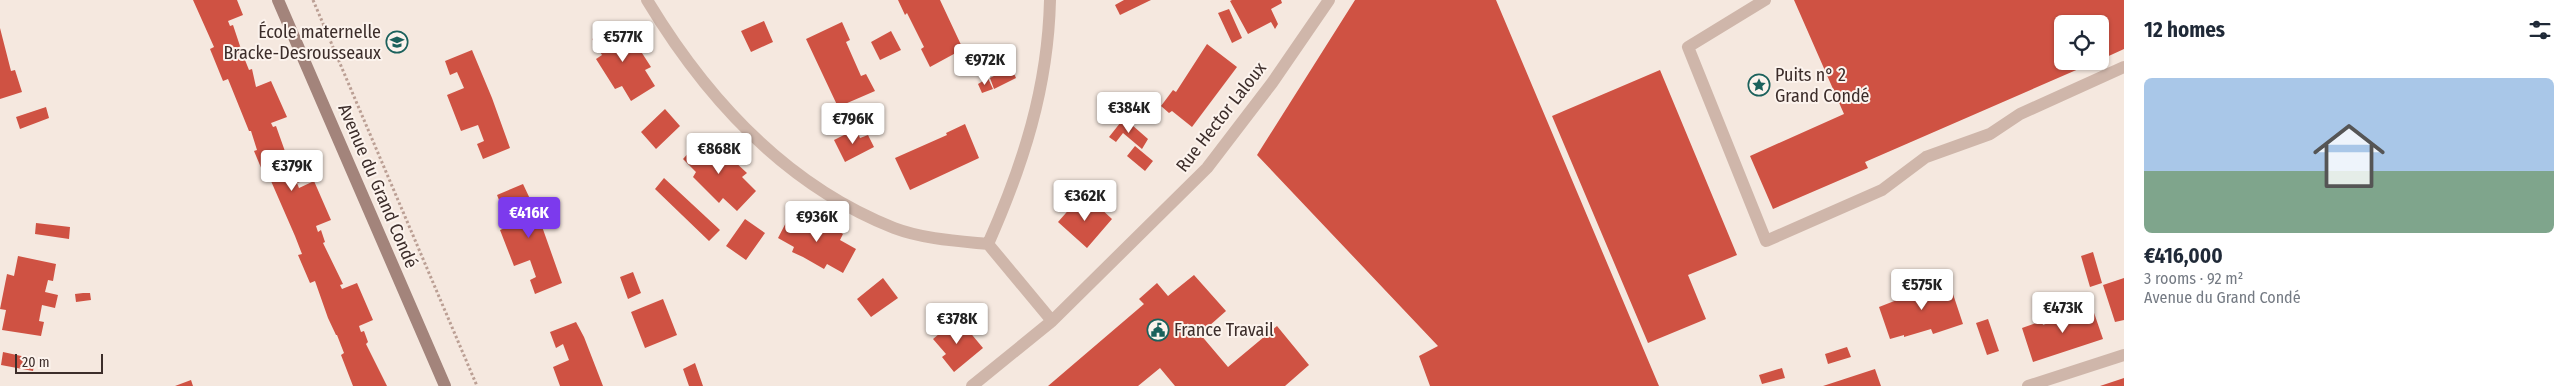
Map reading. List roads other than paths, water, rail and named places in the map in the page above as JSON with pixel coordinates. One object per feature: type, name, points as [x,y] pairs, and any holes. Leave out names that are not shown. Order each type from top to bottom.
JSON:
[{"type":"street","name":"Avenue du Grand Condé","points":[[278,0],[445,386]]},
{"type":"street","points":[[647,0],[698,77],[766,150],[804,179],[848,206],[896,228],[944,239],[988,244],[1052,321]]},
{"type":"street","points":[[988,244],[1020,164],[1037,108],[1045,68],[1050,0]]},
{"type":"street","name":"Rue Hector Laloux","points":[[972,386],[1052,321],[1207,168],[1272,83],[1329,0]]},
{"type":"street","points":[[1765,0],[1688,47],[1766,241],[1882,190],[1926,158],[1990,134],[2020,114],[2124,67]]},
{"type":"street","points":[[2028,386],[2124,355]]},
{"type":"place","name":"École maternelle Bracke-Desrousseaux","points":[[397,42]]},
{"type":"place","name":"Puits n° 2 Grand Condé","points":[[1759,85]]},
{"type":"place","name":"France Travail","points":[[1158,330]]}]
